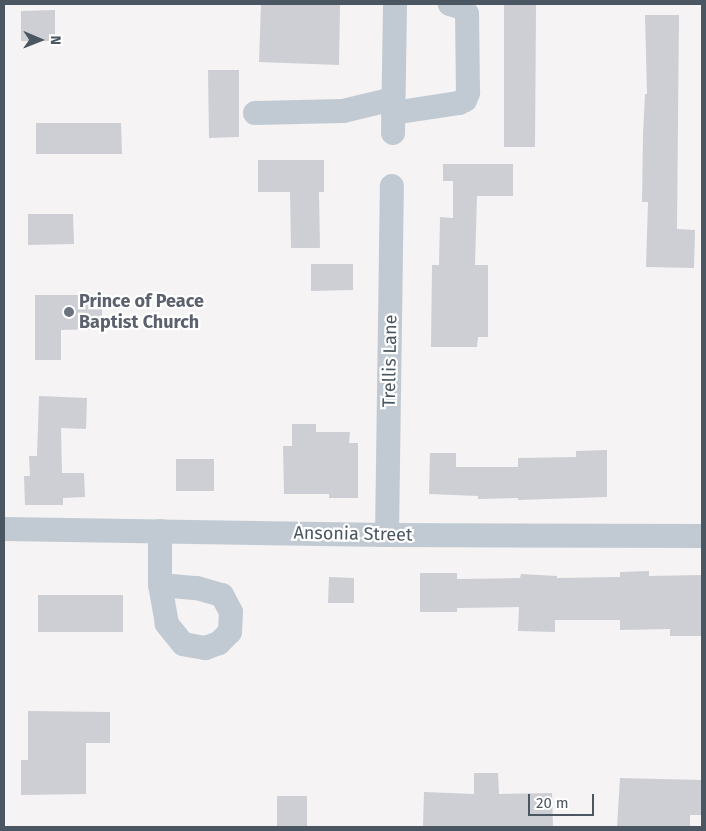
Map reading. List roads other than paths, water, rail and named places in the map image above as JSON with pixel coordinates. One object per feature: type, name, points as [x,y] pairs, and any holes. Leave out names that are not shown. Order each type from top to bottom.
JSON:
[{"type":"street","points":[[393,115],[395,4]]},
{"type":"street","points":[[255,113],[343,111],[393,115],[459,103],[465,100],[468,93],[467,14],[462,8],[450,4]]},
{"type":"street","name":"Trellis Lane","points":[[387,535],[392,186]]},
{"type":"street","name":"Ansonia Street","points":[[4,529],[387,535],[702,536]]},
{"type":"street","points":[[160,532],[160,585]]},
{"type":"place","name":"Prince of Peace Baptist Church","points":[[69,312]]}]
